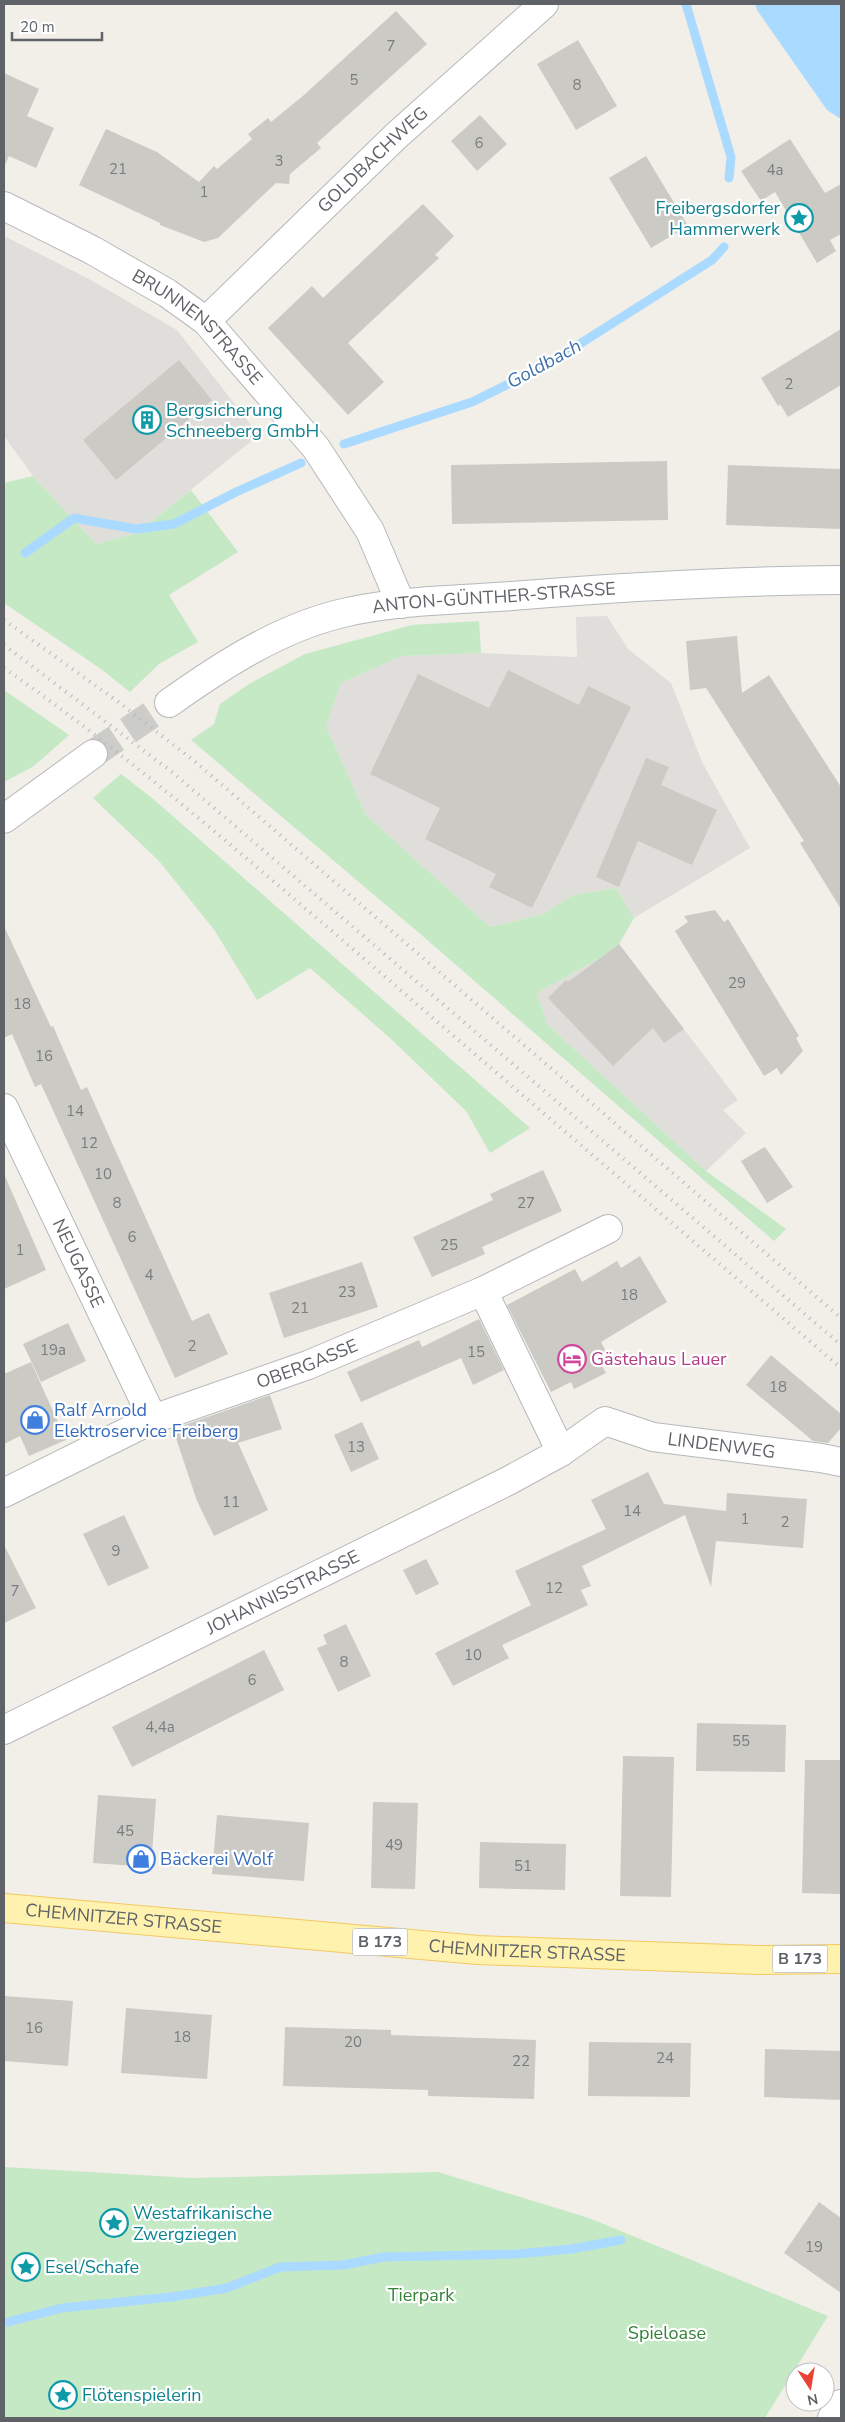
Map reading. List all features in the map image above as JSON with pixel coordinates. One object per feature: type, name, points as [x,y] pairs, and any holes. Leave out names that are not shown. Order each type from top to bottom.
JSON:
[{"type":"main road","name":"CHEMNITZER STRASSE","points":[[4,1908],[478,1950],[758,1960],[841,1959]]},
{"type":"street","name":"GOLDBACHWEG","points":[[206,320],[396,136],[544,4]]},
{"type":"street","name":"BRUNNENSTRASSE","points":[[4,206],[92,250],[167,293],[206,320],[316,448],[370,531],[402,604]]},
{"type":"street","name":"ANTON-GÜNTHER-STRASSE","points":[[169,703],[223,665],[294,630],[342,614],[402,604],[701,583],[841,580]]},
{"type":"street","points":[[4,819],[93,754]]},
{"type":"street","name":"NEUGASSE","points":[[4,1108],[153,1418]]},
{"type":"street","name":"OBERGASSE","points":[[4,1494],[153,1418],[308,1365],[483,1291],[608,1229]]},
{"type":"street","points":[[483,1291],[561,1452]]},
{"type":"street","name":"JOHANNISSTRASSE","points":[[4,1730],[508,1481],[561,1452],[605,1421]]},
{"type":"street","name":"LINDENWEG","points":[[605,1421],[653,1436],[841,1462]]},
{"type":"street","points":[[832,2418],[841,2404]]},
{"type":"shaded area","points":[[4,236],[89,279],[177,330],[259,435],[137,533],[96,544],[33,476],[4,436]]},
{"type":"shaded area","points":[[607,616],[628,649],[671,683],[702,762],[750,848],[634,918],[616,888],[573,895],[544,914],[490,927],[366,815],[326,726],[341,683],[402,656],[481,653],[577,657],[576,617]]},
{"type":"shaded area","points":[[619,944],[738,1100],[723,1110],[746,1133],[706,1171],[547,1024],[537,993],[600,958]]},
{"type":"green space","points":[[33,476],[96,544],[137,533],[191,490],[238,552],[169,595],[198,642],[159,664],[130,692],[101,669],[4,603],[4,483]]},
{"type":"green space","points":[[479,621],[481,653],[402,656],[341,683],[326,726],[366,815],[490,927],[544,914],[573,895],[616,888],[634,918],[619,944],[600,958],[537,993],[547,1024],[706,1171],[786,1229],[774,1241],[418,932],[191,740],[214,724],[220,704],[249,684],[305,654],[412,625]]},
{"type":"green space","points":[[4,690],[69,735],[34,766],[4,782]]},
{"type":"green space","points":[[121,774],[152,798],[530,1128],[490,1153],[466,1111],[390,1038],[310,968],[257,1000],[215,931],[159,861],[93,798]]},
{"type":"green space","name":"Tierpark","points":[[4,2167],[191,2178],[438,2172],[589,2218],[828,2316],[800,2362],[785,2362],[785,2386],[765,2418],[4,2418]]},
{"type":"water","points":[[755,4],[841,4],[841,119],[827,110],[757,10]]},
{"type":"building","points":[[396,11],[427,44],[317,143],[321,148],[290,174],[289,184],[276,183],[218,238],[204,242],[160,225],[160,223],[79,185],[106,129],[157,152],[199,182],[214,166],[217,169],[252,139],[248,134],[268,118],[271,122],[304,95]]},
{"type":"building","points":[[578,40],[617,106],[576,130],[537,64]]},
{"type":"building","points":[[4,73],[39,89],[27,116],[54,128],[36,168],[9,156],[4,167]]},
{"type":"building","points":[[480,115],[507,144],[477,171],[451,141]]},
{"type":"building","points":[[790,139],[825,193],[841,184],[841,234],[830,240],[836,251],[817,263],[775,192],[761,201],[741,171]]},
{"type":"building","points":[[646,156],[688,226],[651,248],[609,178]]},
{"type":"building","points":[[423,204],[454,236],[435,255],[439,258],[348,343],[384,382],[348,415],[268,328],[312,286],[323,298]]},
{"type":"building","points":[[841,329],[841,385],[788,417],[780,404],[778,406],[761,378]]},
{"type":"building","name":"Bergsicherung Schneeberg GmbH","points":[[179,360],[212,400],[116,480],[83,440]]},
{"type":"building","points":[[667,461],[668,520],[452,524],[451,465]]},
{"type":"building","points":[[728,465],[841,469],[841,529],[726,525]]},
{"type":"building","points":[[737,636],[742,693],[769,675],[841,787],[841,909],[800,843],[804,841],[706,688],[690,690],[686,641]]},
{"type":"building","points":[[508,670],[579,705],[588,686],[631,707],[532,908],[489,887],[496,874],[425,839],[440,808],[370,774],[418,674],[489,708]]},
{"type":"building","points":[[646,758],[669,767],[661,785],[717,810],[692,865],[638,841],[619,887],[596,877]]},
{"type":"building","points":[[715,910],[724,922],[728,919],[799,1036],[796,1038],[803,1051],[781,1075],[777,1068],[764,1076],[675,931],[688,922],[684,916]]},
{"type":"building","points":[[4,926],[51,1027],[53,1026],[81,1090],[87,1087],[192,1321],[209,1313],[228,1354],[175,1378],[41,1084],[35,1087],[12,1034],[4,1038]]},
{"type":"building","points":[[619,944],[684,1029],[664,1043],[653,1028],[613,1066],[548,998],[566,980],[568,982]]},
{"type":"building","points":[[765,1147],[793,1187],[767,1203],[741,1161]]},
{"type":"building","points":[[543,1170],[562,1211],[482,1247],[485,1254],[432,1277],[413,1237],[493,1200],[490,1194]]},
{"type":"building","points":[[4,1174],[46,1270],[4,1289]]},
{"type":"building","points":[[640,1256],[667,1302],[601,1342],[611,1361],[602,1366],[606,1373],[574,1389],[571,1382],[551,1392],[507,1305],[575,1269],[582,1282],[617,1261],[621,1268]]},
{"type":"building","points":[[362,1262],[378,1307],[284,1338],[269,1293]]},
{"type":"building","points":[[479,1319],[504,1370],[473,1385],[461,1358],[361,1402],[347,1372],[419,1340],[422,1347]]},
{"type":"building","points":[[68,1323],[86,1361],[41,1382],[23,1344]]},
{"type":"building","points":[[771,1355],[841,1414],[841,1428],[828,1443],[813,1441],[746,1385]]},
{"type":"building","name":"Ralf Arnold Elektroservice Freiberg","points":[[31,1362],[66,1440],[29,1456],[20,1436],[4,1444],[4,1374]]},
{"type":"building","points":[[270,1395],[282,1429],[238,1443],[268,1510],[214,1536],[197,1501],[173,1429]]},
{"type":"building","points":[[362,1422],[379,1459],[351,1472],[334,1435]]},
{"type":"building","points":[[648,1472],[664,1504],[726,1511],[727,1493],[807,1499],[803,1548],[716,1541],[711,1587],[685,1515],[582,1566],[591,1586],[581,1590],[588,1605],[502,1645],[509,1658],[453,1686],[435,1653],[531,1605],[515,1571],[606,1529],[591,1500]]},
{"type":"building","points":[[124,1515],[149,1568],[108,1586],[83,1534]]},
{"type":"building","points":[[4,1545],[36,1608],[4,1623]]},
{"type":"building","points":[[426,1559],[439,1584],[416,1595],[403,1570]]},
{"type":"building","points":[[346,1624],[371,1676],[338,1692],[317,1648],[327,1644],[323,1635]]},
{"type":"building","points":[[264,1650],[284,1690],[132,1767],[112,1727]]},
{"type":"building","points":[[697,1723],[786,1725],[785,1772],[696,1771]]},
{"type":"building","points":[[623,1756],[674,1757],[671,1897],[620,1896]]},
{"type":"building","points":[[805,1760],[841,1760],[841,1894],[802,1893]]},
{"type":"building","points":[[98,1795],[156,1799],[151,1867],[93,1863]]},
{"type":"building","points":[[373,1802],[418,1803],[415,1889],[371,1888]]},
{"type":"building","points":[[217,1815],[309,1823],[304,1881],[212,1874]]},
{"type":"building","points":[[480,1842],[566,1844],[565,1890],[479,1888]]},
{"type":"building","points":[[4,1996],[73,2001],[68,2066],[4,2061]]},
{"type":"building","points":[[126,2008],[212,2015],[207,2079],[121,2073]]},
{"type":"building","points":[[285,2027],[391,2030],[391,2035],[536,2040],[534,2099],[428,2096],[428,2090],[283,2086]]},
{"type":"building","points":[[589,2042],[691,2043],[690,2097],[588,2096]]},
{"type":"building","points":[[765,2049],[841,2051],[841,2100],[764,2097]]},
{"type":"building","points":[[819,2202],[841,2218],[841,2293],[784,2253]]},
{"type":"waterway","name":"Goldbach","points":[[686,4],[731,157],[729,178]]},
{"type":"waterway","name":"Goldbach","points":[[344,444],[472,402],[545,366],[712,260],[724,247]]},
{"type":"waterway","name":"Goldbach","points":[[25,553],[74,518],[136,529],[174,524],[236,492],[301,463]]},
{"type":"waterway","points":[[4,2323],[62,2308],[171,2297],[227,2288],[280,2267],[343,2265],[384,2257],[517,2254],[571,2249],[621,2240]]},
{"type":"tunnel","points":[[93,754],[169,703]]},
{"type":"railway","points":[[4,620],[117,701],[193,760],[841,1318]]},
{"type":"railway","points":[[4,645],[172,772],[841,1345]]},
{"type":"railway","points":[[4,668],[100,739],[239,852],[841,1368]]},
{"type":"place","name":"Freibergsdorfer Hammerwerk","points":[[799,218]]},
{"type":"place","name":"Bergsicherung Schneeberg GmbH","points":[[147,420]]},
{"type":"place","name":"Gästehaus Lauer","points":[[572,1359]]},
{"type":"place","name":"Ralf Arnold Elektroservice Freiberg","points":[[35,1420]]},
{"type":"place","name":"Bäckerei Wolf","points":[[141,1859]]},
{"type":"place","name":"Westafrikanische Zwergziegen","points":[[114,2223]]},
{"type":"place","name":"Esel/Schafe","points":[[26,2267]]},
{"type":"place","name":"Flötenspielerin","points":[[63,2395]]},
{"type":"park label","name":"Spieloase","points":[[667,2333]]}]
